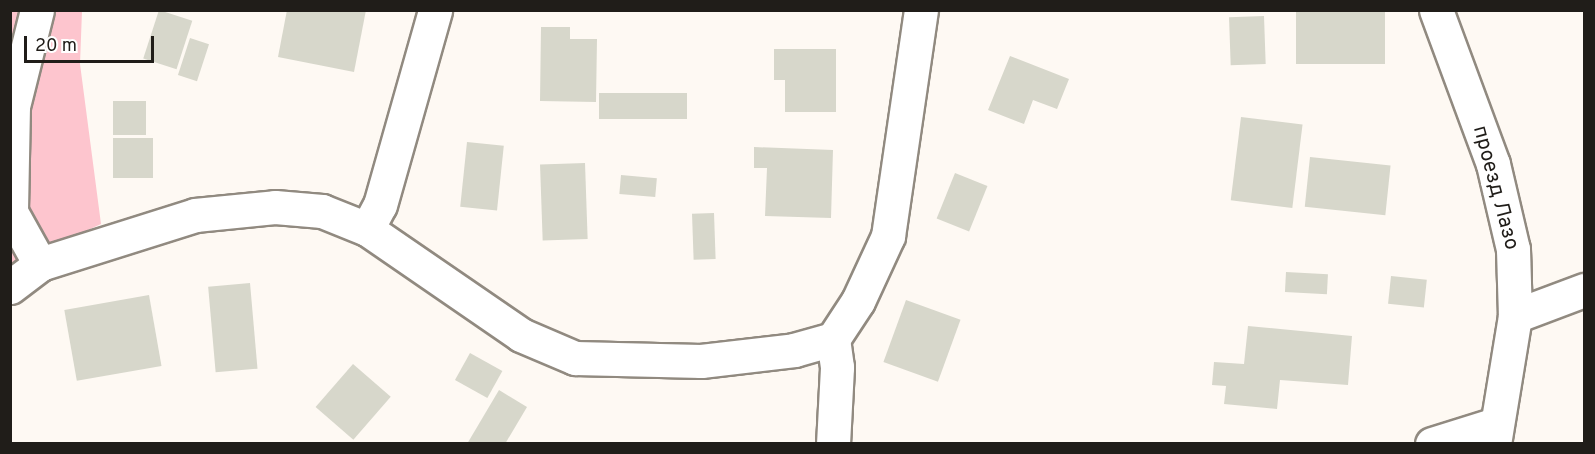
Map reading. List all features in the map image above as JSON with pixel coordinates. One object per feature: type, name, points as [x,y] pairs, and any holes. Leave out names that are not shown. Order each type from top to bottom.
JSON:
[{"type":"street","points":[[37,10],[13,106],[11,211],[40,264]]},
{"type":"street","points":[[367,229],[381,205],[435,10]]},
{"type":"street","points":[[10,287],[40,264],[195,215],[275,207],[322,211],[367,229],[521,335],[575,358],[701,361],[794,350],[833,339],[858,301],[888,236],[921,10]]},
{"type":"street","name":"проезд Лазо","points":[[1436,10],[1493,164],[1513,249],[1515,316],[1495,434]]},
{"type":"street","points":[[1515,316],[1584,290]]},
{"type":"street","points":[[833,339],[837,367],[833,444]]},
{"type":"street","points":[[1432,444],[1495,434]]},
{"type":"shaded area","points":[[11,11],[82,11],[80,64],[101,224],[11,266]]},
{"type":"building","points":[[159,10],[192,21],[177,69],[143,59]]},
{"type":"building","points":[[287,10],[366,10],[354,72],[278,57]]},
{"type":"building","points":[[1296,10],[1385,10],[1385,64],[1296,64]]},
{"type":"building","points":[[1264,16],[1266,64],[1231,65],[1229,17]]},
{"type":"building","points":[[541,27],[570,27],[570,39],[597,39],[596,102],[540,101]]},
{"type":"building","points":[[190,38],[209,44],[197,81],[178,75]]},
{"type":"building","points":[[774,49],[836,49],[836,112],[785,112],[785,80],[774,80]]},
{"type":"building","points":[[1010,56],[1069,79],[1057,109],[1033,100],[1024,124],[988,110]]},
{"type":"building","points":[[599,93],[687,93],[687,119],[599,119]]},
{"type":"building","points":[[113,101],[146,101],[146,135],[113,135]]},
{"type":"building","points":[[1241,117],[1303,125],[1292,208],[1231,200]]},
{"type":"building","points":[[113,138],[153,138],[153,178],[113,178]]},
{"type":"building","points":[[467,142],[504,146],[497,211],[460,207]]},
{"type":"building","points":[[754,147],[833,150],[831,218],[765,216],[767,168],[754,168]]},
{"type":"building","points":[[1310,157],[1391,165],[1385,215],[1305,207]]},
{"type":"building","points":[[585,163],[588,239],[543,241],[540,165]]},
{"type":"building","points":[[955,173],[987,186],[969,232],[937,218]]},
{"type":"building","points":[[621,175],[657,178],[655,197],[619,194]]},
{"type":"building","points":[[714,213],[716,259],[694,260],[692,214]]},
{"type":"building","points":[[1286,272],[1328,274],[1327,294],[1285,292]]},
{"type":"building","points":[[1391,276],[1427,280],[1424,308],[1388,304]]},
{"type":"building","points":[[250,283],[257,369],[216,372],[208,287]]},
{"type":"building","points":[[149,295],[162,366],[77,381],[64,310]]},
{"type":"building","points":[[906,300],[961,320],[938,382],[883,362]]},
{"type":"building","points":[[1248,326],[1352,336],[1348,385],[1280,380],[1277,409],[1224,404],[1226,386],[1212,385],[1214,362],[1244,364]]},
{"type":"building","points":[[470,353],[502,371],[487,398],[455,380]]},
{"type":"building","points":[[353,364],[391,397],[353,440],[316,407]]},
{"type":"building","points":[[499,390],[527,407],[505,444],[467,444]]}]
